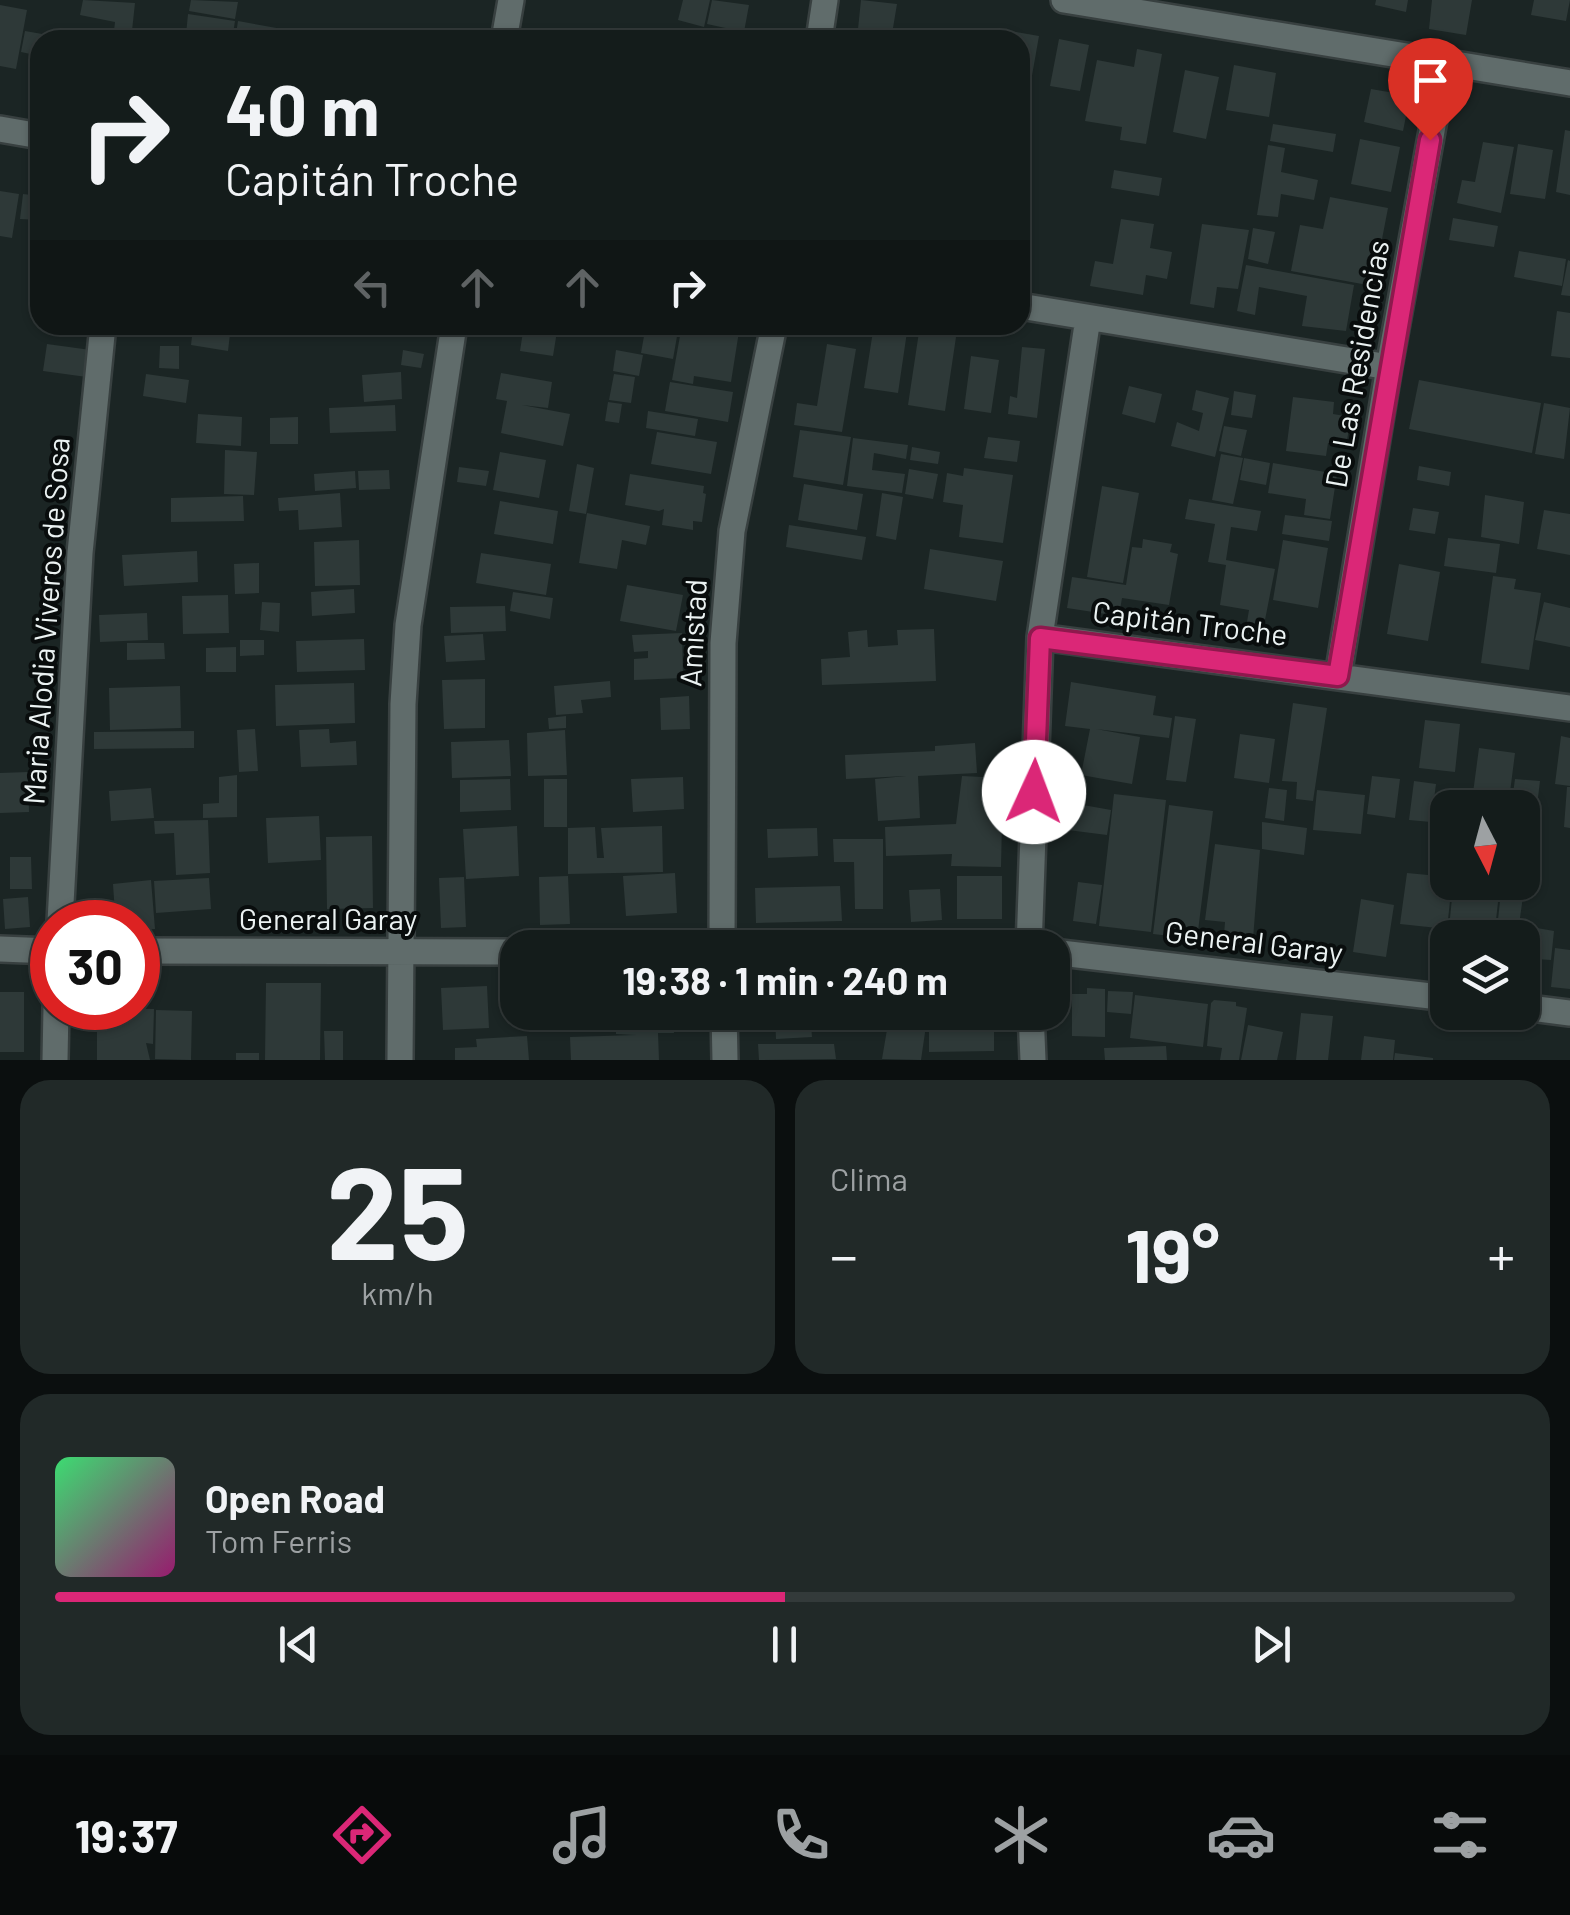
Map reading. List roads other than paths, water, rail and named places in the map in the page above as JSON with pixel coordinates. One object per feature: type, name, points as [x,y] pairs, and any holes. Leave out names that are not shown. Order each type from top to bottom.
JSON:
[{"type":"street","points":[[506,30],[511,0]]},
{"type":"street","points":[[820,30],[825,0]]},
{"type":"street","points":[[1064,0],[1132,6],[1444,65],[1570,83]]},
{"type":"street","name":"De Las Residencias","points":[[1338,676],[1444,65]]},
{"type":"street","points":[[0,129],[30,134]]},
{"type":"street","points":[[1030,308],[1389,367]]},
{"type":"street","points":[[1030,930],[1040,638],[1088,318]]},
{"type":"street","name":"Maria Alodia Viveros de Sosa","points":[[61,900],[80,553],[102,335]]},
{"type":"street","points":[[400,1060],[404,954],[403,704],[408,625],[452,335]]},
{"type":"street","name":"Amistad","points":[[722,930],[723,643],[732,531],[772,335]]},
{"type":"street","name":"Capitán Troche","points":[[1040,638],[1570,708]]},
{"type":"street","points":[[0,950],[30,950]]},
{"type":"street","name":"General Garay","points":[[160,951],[500,952]]},
{"type":"street","name":"General Garay","points":[[1070,954],[1430,996]]},
{"type":"street","points":[[1540,1009],[1570,1012]]},
{"type":"street","points":[[55,1060],[56,1030]]},
{"type":"street","points":[[724,1030],[725,1060]]},
{"type":"street","points":[[1032,1030],[1033,1060]]}]
